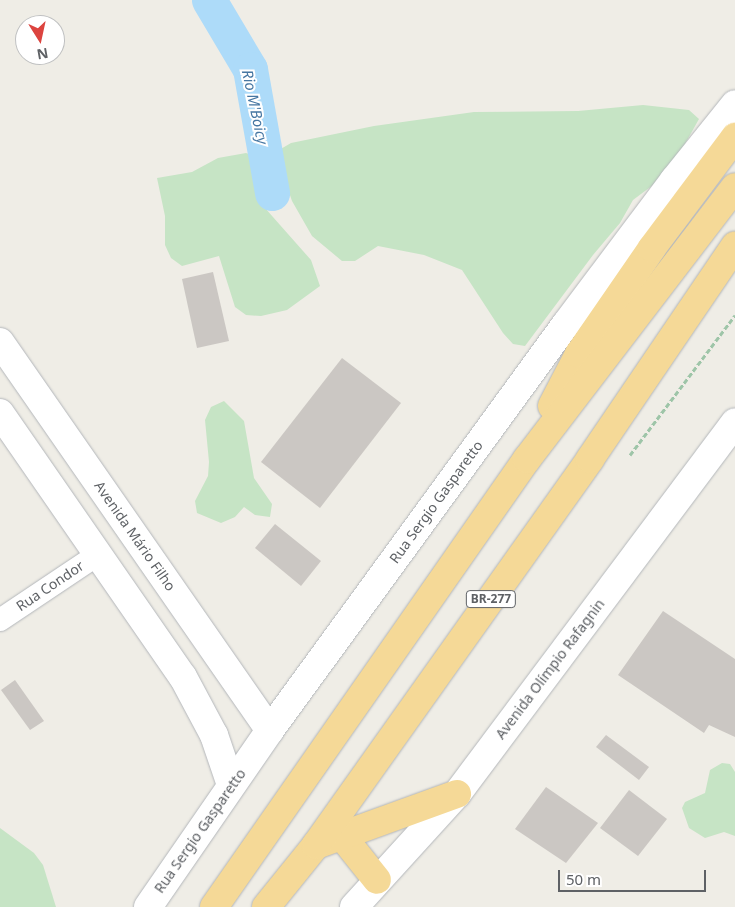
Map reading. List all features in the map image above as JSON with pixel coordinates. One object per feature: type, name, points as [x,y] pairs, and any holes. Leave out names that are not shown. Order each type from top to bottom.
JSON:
[{"type":"highway","points":[[527,459],[580,354],[652,248],[735,137]]},
{"type":"highway","points":[[214,907],[527,459],[735,187]]},
{"type":"highway","name":"BR-277","points":[[266,907],[316,845],[585,467],[735,246]]},
{"type":"highway","points":[[708,285],[735,261]]},
{"type":"highway","points":[[316,845],[457,794]]},
{"type":"highway","points":[[342,836],[376,880]]},
{"type":"main road","name":"Rua Sergio Gasparetto","points":[[148,907],[270,730],[566,324],[674,180],[735,104]]},
{"type":"main road","name":"Avenida Mário Filho","points":[[0,342],[270,730]]},
{"type":"main road","points":[[0,413],[100,553],[183,677],[214,735],[232,785]]},
{"type":"main road","name":"Avenida Olímpio Rafagnin","points":[[354,907],[376,880],[457,794],[735,422]]},
{"type":"street","name":"Rua Condor","points":[[0,620],[100,553]]},
{"type":"path","points":[[630,454],[735,315]]},
{"type":"green space","points":[[643,105],[689,110],[699,119],[681,151],[653,185],[633,200],[620,223],[593,255],[525,346],[513,344],[503,333],[462,270],[424,255],[378,246],[355,261],[342,261],[312,236],[292,201],[279,163],[279,150],[291,143],[374,126],[474,112],[578,111]]},
{"type":"green space","points":[[246,153],[260,158],[265,171],[265,208],[311,260],[320,286],[287,310],[261,316],[246,315],[235,307],[219,256],[182,266],[171,258],[165,245],[165,216],[157,178],[192,172],[218,158]]},
{"type":"green space","points":[[224,401],[244,421],[254,478],[272,504],[270,517],[255,515],[244,507],[235,517],[221,523],[197,513],[195,501],[208,476],[209,462],[205,420],[211,407]]},
{"type":"green space","points":[[722,763],[730,764],[735,772],[735,836],[724,832],[705,838],[689,828],[682,808],[685,802],[705,793],[710,770]]},
{"type":"green space","points":[[0,828],[34,853],[43,865],[56,907],[0,907]]},
{"type":"building","points":[[213,272],[229,341],[197,348],[182,279]]},
{"type":"building","points":[[342,358],[401,403],[320,508],[261,462]]},
{"type":"building","points":[[275,524],[321,561],[301,586],[255,548]]},
{"type":"building","points":[[663,611],[735,659],[735,737],[709,725],[704,733],[618,675]]},
{"type":"building","points":[[15,680],[44,721],[30,730],[1,690]]},
{"type":"building","points":[[606,735],[649,767],[639,780],[596,747]]},
{"type":"building","points":[[546,787],[598,823],[566,863],[515,829]]},
{"type":"building","points":[[629,790],[667,819],[638,856],[600,828]]},
{"type":"waterway","name":"Rio M'Boicy","points":[[209,0],[250,69],[272,193]]}]
